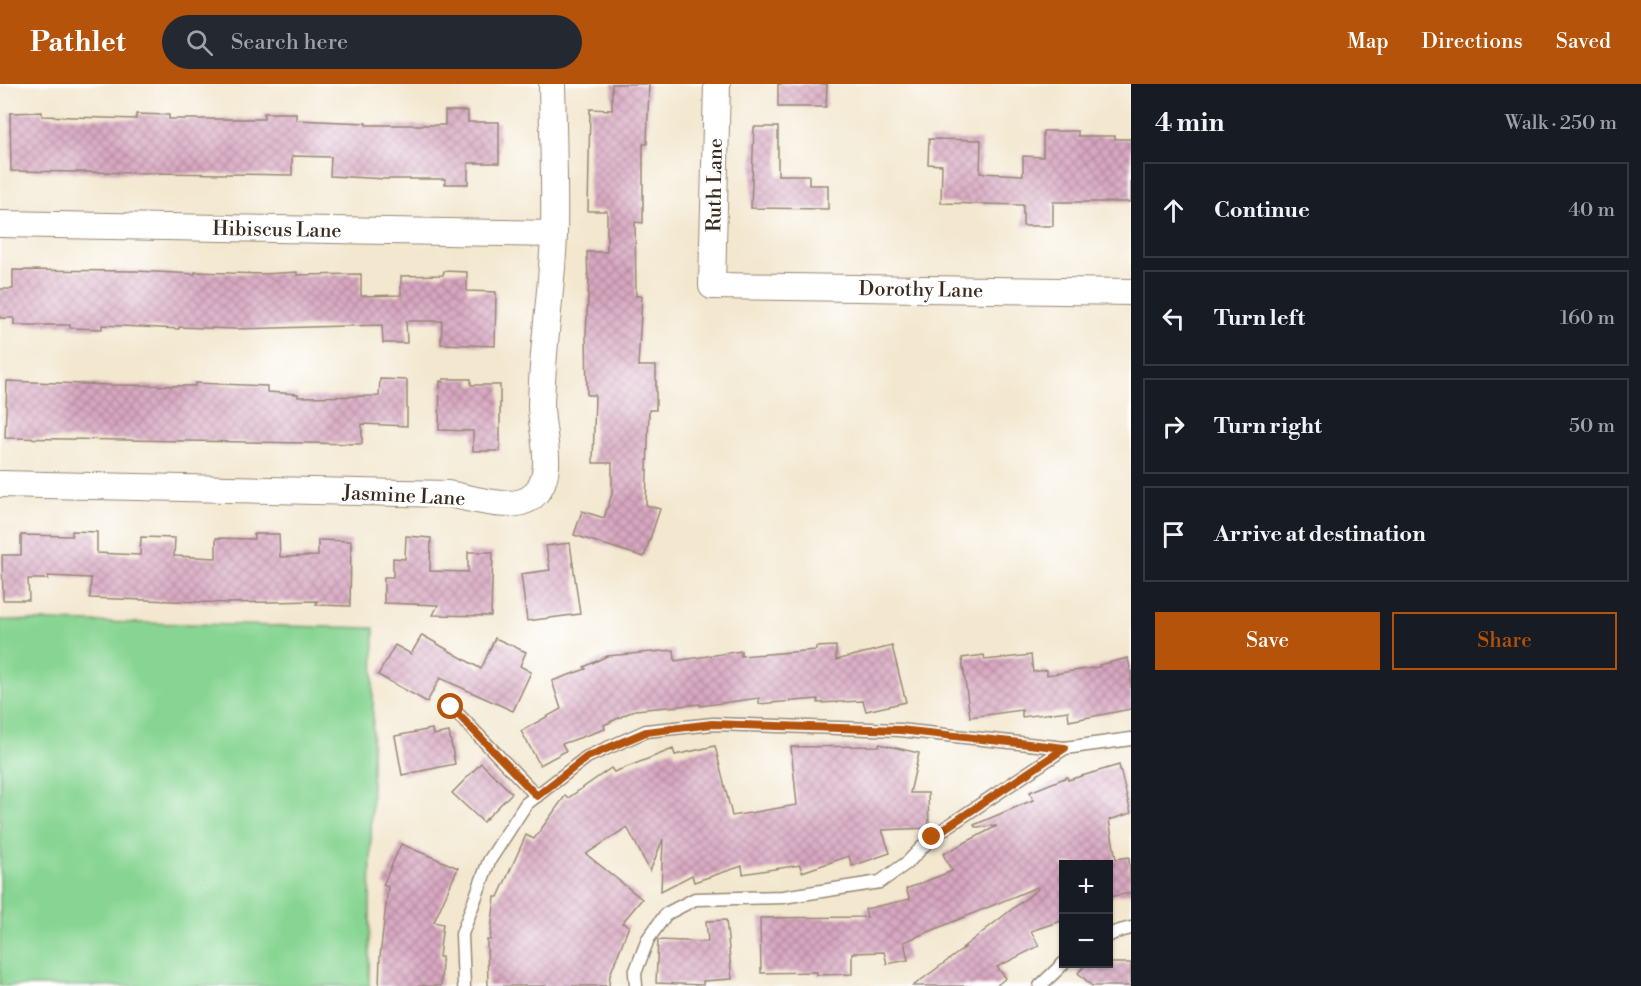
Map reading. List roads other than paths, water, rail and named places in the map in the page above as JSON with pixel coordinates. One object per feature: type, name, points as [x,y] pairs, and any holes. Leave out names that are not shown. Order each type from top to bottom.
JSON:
[{"type":"street","name":"Jasmine Lane","points":[[0,483],[448,494],[510,505],[524,503],[535,494],[543,481],[546,464],[541,407],[554,234],[552,84]]},
{"type":"street","name":"Ruth Lane","points":[[712,286],[717,84]]},
{"type":"street","name":"Hibiscus Lane","points":[[0,224],[554,234]]},
{"type":"street","name":"Dorothy Lane","points":[[712,286],[1131,292]]},
{"type":"lane","points":[[451,707],[537,796]]},
{"type":"lane","points":[[464,986],[462,934],[489,861],[526,804],[587,757],[646,732],[712,724],[900,730],[1065,748],[1131,739]]},
{"type":"lane","points":[[636,986],[635,973],[648,939],[666,914],[695,899],[783,897],[880,882],[908,862],[932,837],[1065,748]]},
{"type":"lane","points":[[1113,934],[1131,928]]},
{"type":"lane","points":[[1040,986],[1059,968]]}]
